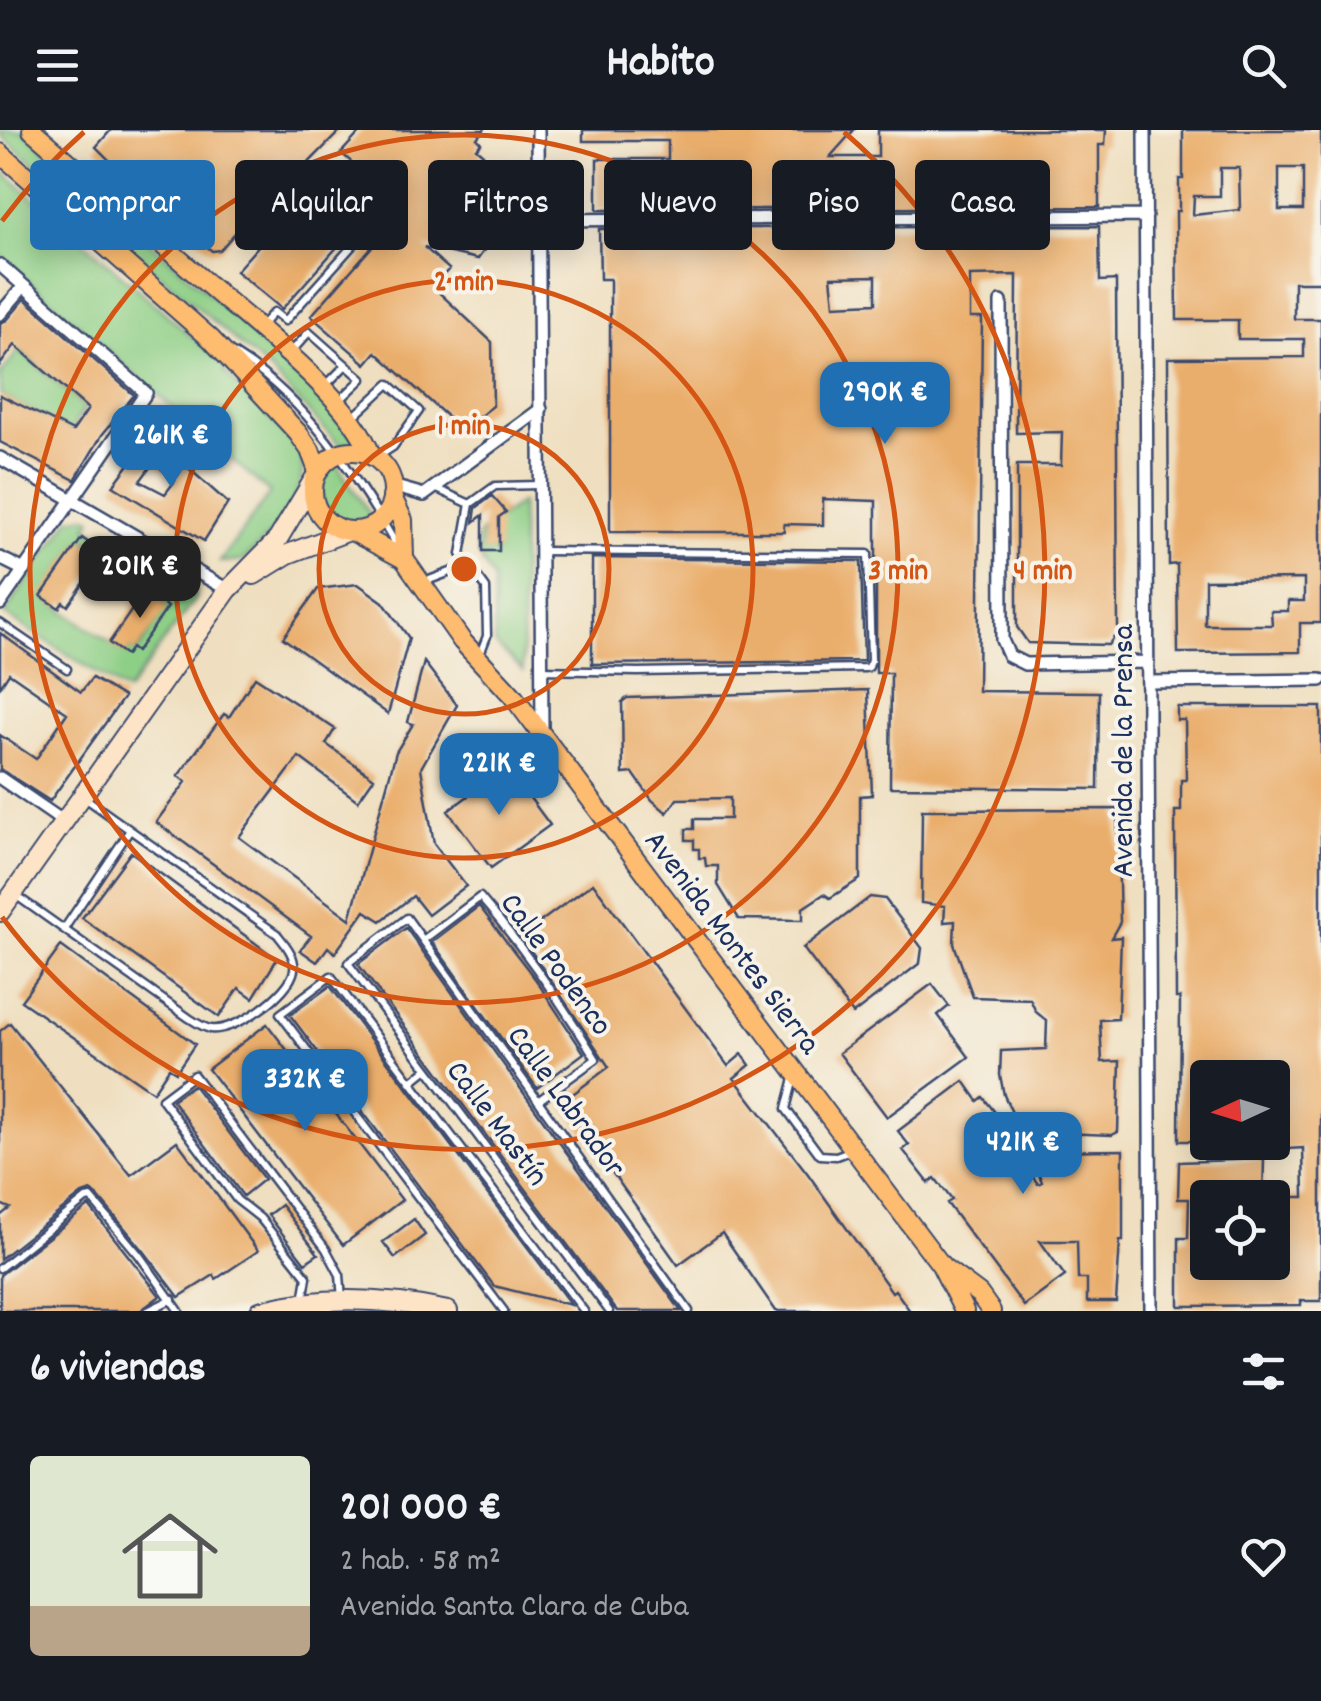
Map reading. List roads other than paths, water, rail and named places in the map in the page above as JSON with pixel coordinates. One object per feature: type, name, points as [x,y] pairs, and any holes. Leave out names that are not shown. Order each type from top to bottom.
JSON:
[{"type":"main road","points":[[32,130],[288,356],[350,420],[373,456]]},
{"type":"main road","name":"Avenida Montes Sierra","points":[[0,153],[211,339],[298,433],[310,450],[316,475],[314,499],[322,517],[404,559],[478,660],[512,695],[942,1265],[964,1311]]},
{"type":"main road","points":[[316,475],[338,454],[348,451],[373,456]]},
{"type":"main road","name":"Avenida Montes Sierra","points":[[373,456],[387,470],[404,520],[404,559]]},
{"type":"main road","points":[[350,531],[363,530],[381,519],[392,491]]},
{"type":"main road","name":"Avenida Montes Sierra","points":[[942,1265],[980,1294],[991,1311]]},
{"type":"street","points":[[538,130],[538,160]]},
{"type":"street","name":"Avenida de la Prensa","points":[[1145,130],[1152,1311]]},
{"type":"street","points":[[584,220],[1146,216]]},
{"type":"street","points":[[539,250],[542,735]]},
{"type":"street","points":[[0,265],[146,393],[0,604]]},
{"type":"street","points":[[0,314],[24,286]]},
{"type":"street","points":[[1001,302],[1002,640],[1009,656],[1025,664],[1148,662]]},
{"type":"street","points":[[392,491],[429,491],[541,409]]},
{"type":"street","points":[[0,458],[228,590]]},
{"type":"street","points":[[0,912],[228,590],[278,539],[316,475]]},
{"type":"street","points":[[228,590],[288,554],[350,531]]},
{"type":"street","points":[[0,558],[24,570]]},
{"type":"street","points":[[1148,682],[1321,680]]},
{"type":"street","points":[[0,778],[64,822]]},
{"type":"street","points":[[260,1311],[342,1300],[414,1304],[448,1311]]},
{"type":"lane","points":[[259,329],[274,312],[285,321],[349,250]]},
{"type":"lane","points":[[288,356],[309,332],[362,380],[336,404]]},
{"type":"lane","name":"Avenida Montes Sierra","points":[[211,339],[263,375],[338,454],[404,559]]},
{"type":"lane","points":[[322,389],[346,365]]},
{"type":"lane","points":[[350,420],[389,384],[420,411],[394,447],[373,456]]},
{"type":"lane","points":[[478,660],[488,636],[486,588],[461,554],[470,504],[495,486],[541,485]]},
{"type":"lane","points":[[429,491],[470,504]]},
{"type":"lane","points":[[540,551],[868,554],[871,660],[865,668],[540,670]]},
{"type":"lane","points":[[420,584],[469,565]]},
{"type":"lane","points":[[0,622],[67,669]]},
{"type":"lane","points":[[13,893],[210,1029],[230,1027],[247,1018],[287,984],[294,973],[294,962],[278,934],[82,796]]},
{"type":"lane","points":[[64,928],[130,830]]},
{"type":"lane","name":"Calle Podenco","points":[[423,940],[480,897],[512,933],[558,997],[596,1060],[538,1101]]},
{"type":"lane","name":"Calle Labrador","points":[[348,964],[407,918],[689,1311]]},
{"type":"lane","name":"Calle Mastín","points":[[348,964],[610,1311]]},
{"type":"lane","name":"Calle Mastín","points":[[504,1311],[280,1014],[331,976],[584,1311]]},
{"type":"lane","points":[[411,1082],[427,1069]]},
{"type":"lane","points":[[796,1072],[786,1110],[820,1154],[836,1156],[854,1150]]},
{"type":"lane","points":[[302,1303],[307,1277],[260,1218],[237,1200],[162,1100],[194,1075],[326,1249],[340,1275],[342,1300]]},
{"type":"lane","points":[[0,1268],[86,1198],[96,1199],[179,1311]]},
{"type":"lane","points":[[148,1311],[172,1299]]}]
